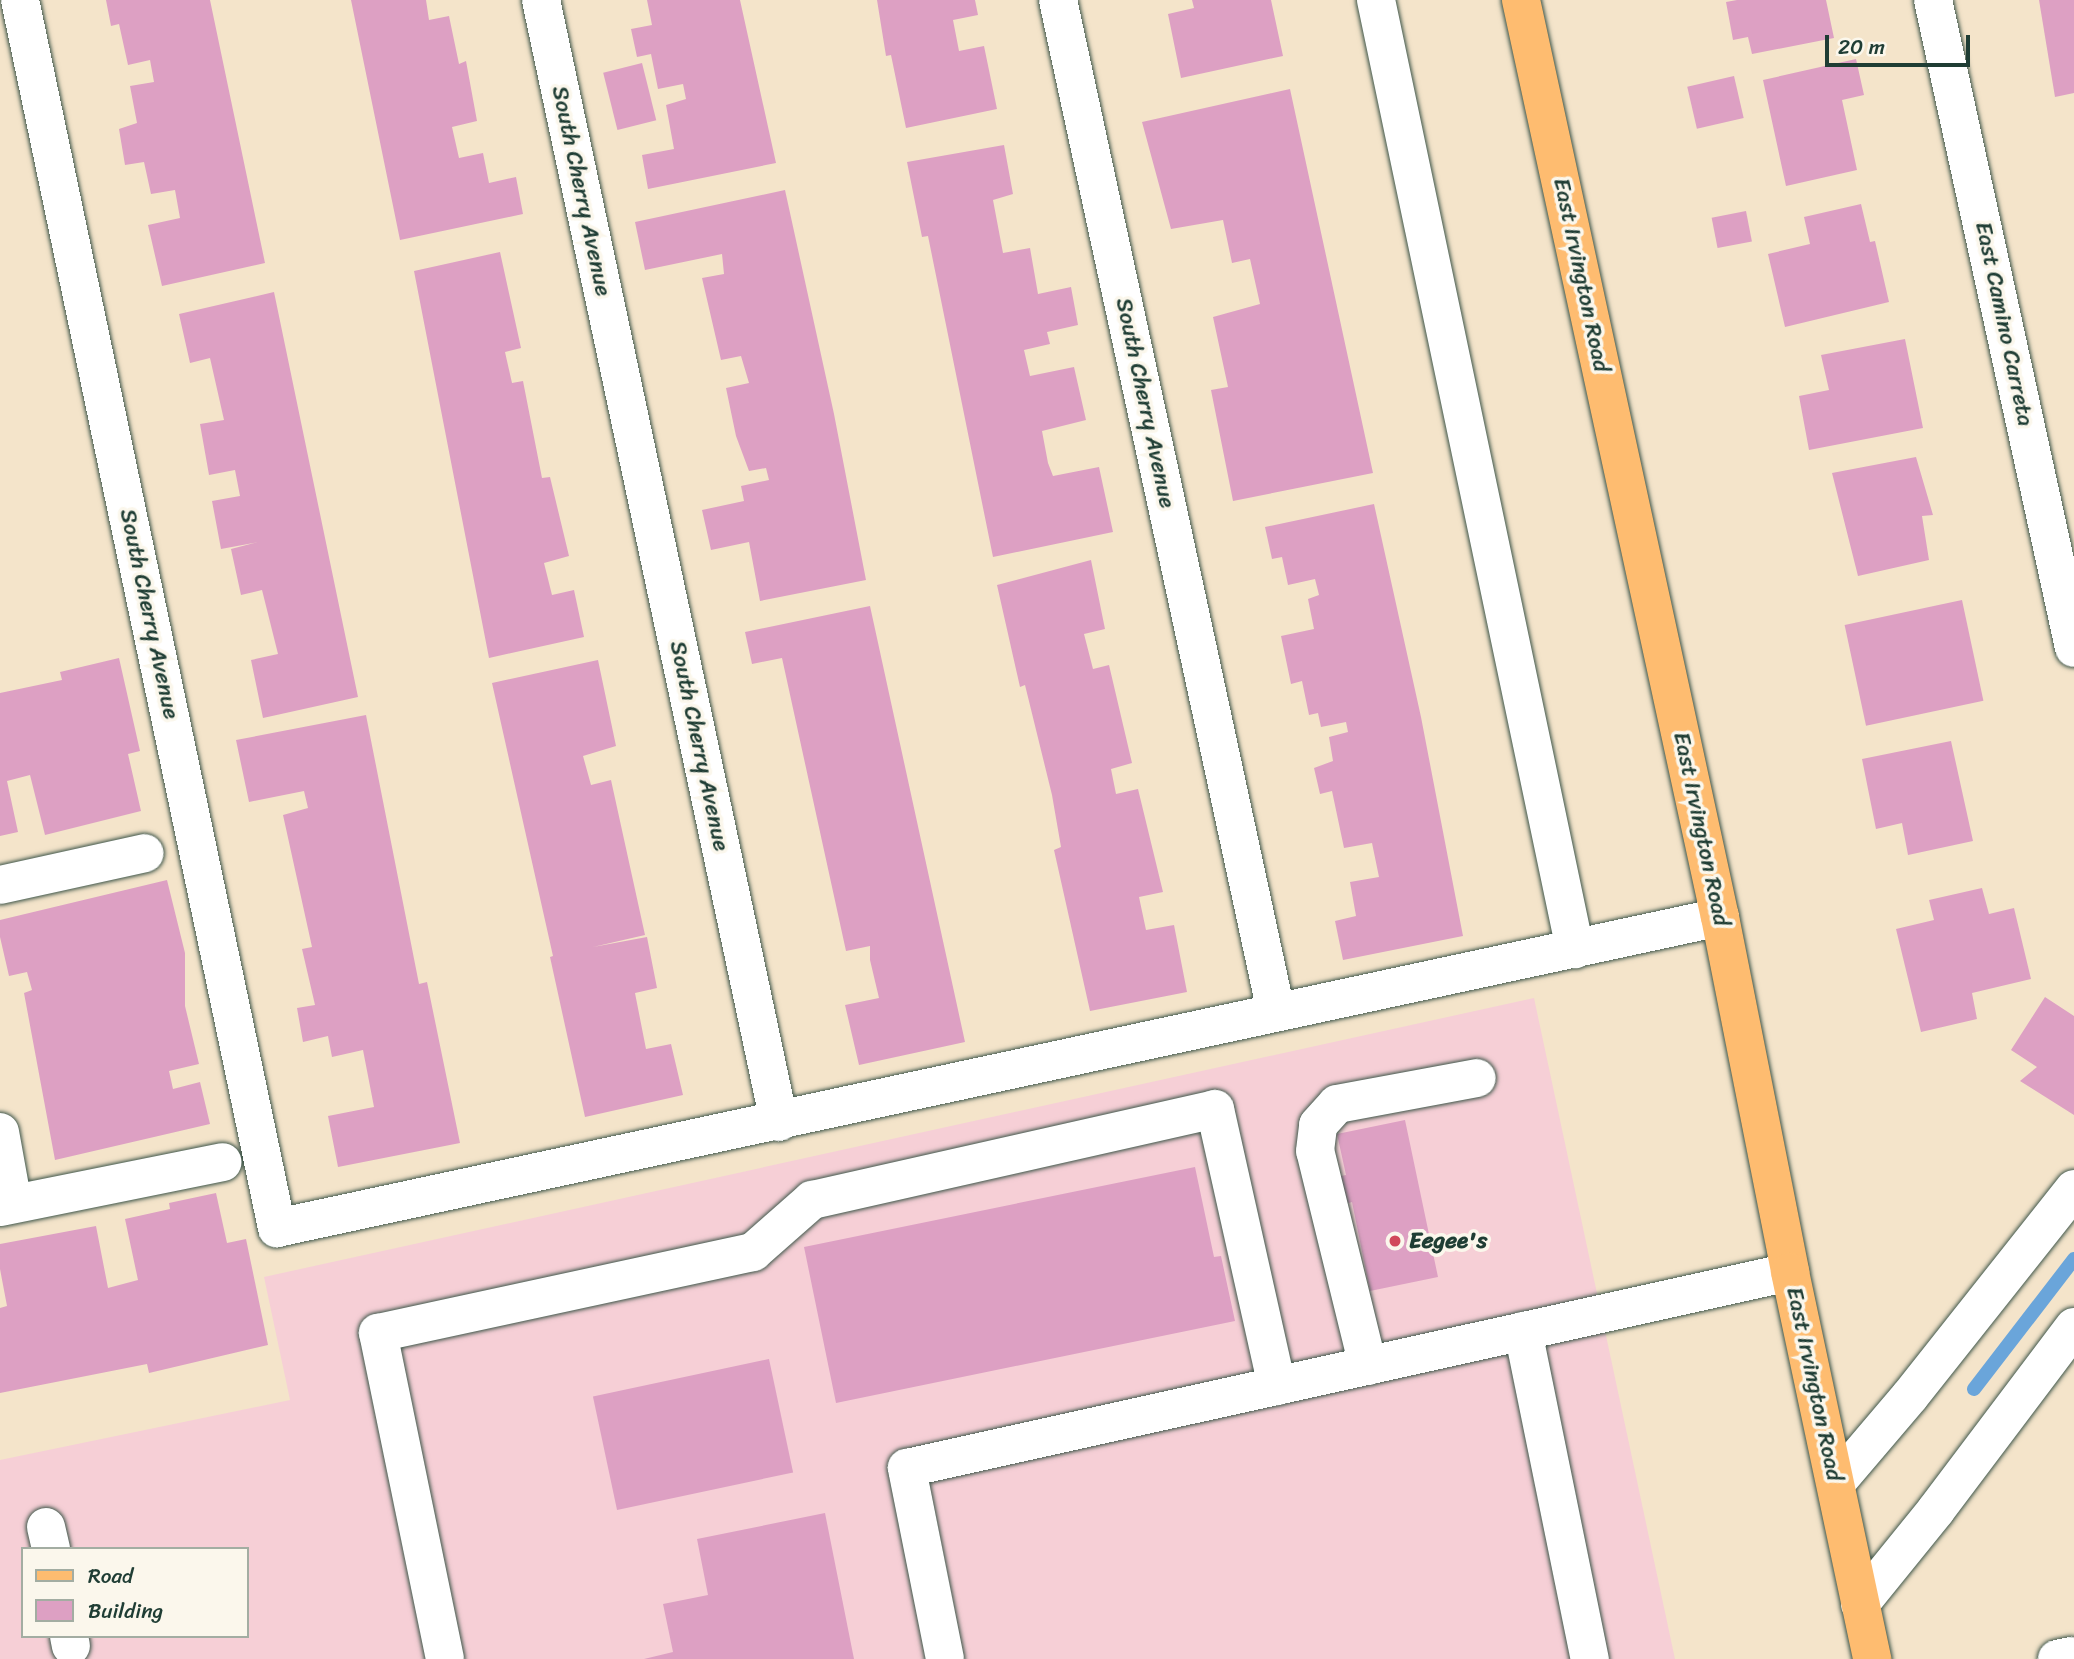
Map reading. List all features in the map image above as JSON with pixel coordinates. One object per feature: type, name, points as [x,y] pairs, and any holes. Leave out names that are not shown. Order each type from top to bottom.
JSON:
[{"type":"main road","name":"East Irvington Road","points":[[1521,0],[1720,917],[1790,1272],[1872,1659]]},
{"type":"street","name":"South Cherry Avenue","points":[[20,0],[277,1228],[779,1122],[541,0]]},
{"type":"street","name":"South Cherry Avenue","points":[[1058,0],[1276,1012]]},
{"type":"street","points":[[1376,0],[1575,949]]},
{"type":"street","name":"East Camino Carreta","points":[[1934,0],[2074,648]]},
{"type":"street","points":[[0,885],[145,853]]},
{"type":"street","points":[[779,1122],[1720,917]]},
{"type":"street","points":[[1367,1366],[1315,1151],[1318,1125],[1337,1104],[1477,1078]]},
{"type":"street","points":[[445,1659],[378,1333],[753,1252],[812,1200],[1214,1109],[1277,1386]]},
{"type":"street","points":[[0,1132],[7,1206],[223,1162]]},
{"type":"street","points":[[1836,1483],[1910,1396],[2074,1189]]},
{"type":"street","points":[[945,1659],[907,1468],[1790,1272]]},
{"type":"street","points":[[1860,1604],[1936,1510],[2074,1327]]},
{"type":"street","points":[[1523,1331],[1590,1659]]},
{"type":"shaded area","points":[[1534,998],[1675,1659],[0,1659],[0,1460],[290,1400],[264,1277]]},
{"type":"building","points":[[106,0],[210,0],[265,263],[162,286],[148,225],[180,218],[175,190],[151,194],[144,162],[125,165],[119,129],[137,123],[130,86],[154,82],[150,60],[128,65],[119,24],[111,26]]},
{"type":"building","points":[[351,0],[426,0],[429,20],[449,16],[459,64],[466,61],[477,121],[452,127],[459,158],[483,153],[489,183],[516,177],[523,214],[400,240]]},
{"type":"building","points":[[647,0],[740,0],[776,163],[648,189],[642,155],[674,149],[666,105],[686,99],[683,84],[658,89],[651,54],[637,57],[631,29],[652,25]]},
{"type":"building","points":[[877,0],[975,0],[978,15],[953,20],[959,51],[984,46],[997,109],[906,128],[891,55],[886,56]]},
{"type":"building","points":[[1192,0],[1271,0],[1283,56],[1181,78],[1168,14],[1194,8]]},
{"type":"building","points":[[1826,0],[1834,38],[1752,54],[1748,37],[1733,40],[1726,2]]},
{"type":"building","points":[[2039,0],[2074,0],[2074,93],[2055,97]]},
{"type":"building","points":[[1856,59],[1864,95],[1842,100],[1857,170],[1786,186],[1763,80]]},
{"type":"building","points":[[642,63],[656,120],[617,130],[603,73]]},
{"type":"building","points":[[1734,76],[1744,118],[1697,129],[1687,87]]},
{"type":"building","points":[[1290,89],[1373,473],[1233,501],[1211,390],[1228,387],[1213,317],[1260,304],[1250,259],[1232,263],[1223,220],[1171,229],[1142,122]]},
{"type":"building","points":[[1004,145],[1013,194],[993,200],[1003,253],[1030,248],[1038,294],[1071,287],[1078,325],[1047,332],[1050,344],[1024,350],[1030,376],[1074,367],[1086,420],[1042,431],[1048,463],[1053,476],[1099,467],[1113,532],[993,557],[928,236],[922,237],[907,162]]},
{"type":"building","points":[[785,190],[834,414],[866,580],[760,601],[749,542],[711,550],[702,510],[744,501],[741,486],[769,480],[766,468],[749,471],[736,436],[726,388],[749,383],[741,356],[721,360],[702,278],[724,274],[722,254],[645,270],[635,222]]},
{"type":"building","points":[[1861,204],[1870,242],[1875,241],[1889,302],[1785,327],[1768,254],[1810,244],[1804,217]]},
{"type":"building","points":[[1746,211],[1752,241],[1718,248],[1712,218]]},
{"type":"building","points":[[500,252],[521,348],[505,352],[512,383],[523,381],[542,478],[550,477],[569,556],[544,563],[552,595],[574,590],[584,637],[489,658],[414,271]]},
{"type":"building","points":[[274,292],[358,697],[263,718],[251,660],[278,654],[262,590],[241,595],[231,549],[258,542],[221,549],[212,501],[240,496],[235,470],[209,475],[200,424],[224,420],[210,358],[190,363],[179,314]]},
{"type":"building","points":[[1905,339],[1923,428],[1809,450],[1799,396],[1829,390],[1821,355]]},
{"type":"building","points":[[1916,457],[1933,515],[1922,516],[1929,560],[1858,576],[1832,473]]},
{"type":"building","points":[[1374,504],[1421,717],[1463,936],[1343,960],[1335,921],[1356,916],[1350,882],[1379,877],[1372,843],[1344,848],[1332,791],[1320,794],[1314,768],[1333,761],[1329,737],[1348,732],[1346,722],[1321,727],[1318,713],[1309,715],[1302,681],[1291,684],[1281,636],[1314,629],[1308,599],[1319,595],[1315,579],[1288,585],[1282,557],[1272,559],[1265,527]]},
{"type":"building","points":[[1091,560],[1105,629],[1084,634],[1093,669],[1109,665],[1132,763],[1111,769],[1116,794],[1138,789],[1163,892],[1139,897],[1146,930],[1174,925],[1187,992],[1090,1011],[1054,850],[1061,847],[1052,795],[1025,685],[1020,687],[997,585]]},
{"type":"building","points":[[1962,600],[1983,701],[1866,726],[1845,625]]},
{"type":"building","points":[[870,606],[965,1042],[859,1065],[845,1005],[879,998],[870,960],[870,946],[846,951],[782,658],[752,664],[745,632]]},
{"type":"building","points":[[119,658],[140,751],[128,754],[141,811],[45,835],[30,775],[7,781],[18,832],[0,836],[0,693],[62,680],[60,672]]},
{"type":"building","points":[[598,660],[616,746],[583,756],[591,785],[611,780],[645,935],[593,947],[647,937],[657,988],[635,993],[646,1049],[671,1044],[683,1095],[585,1117],[550,957],[553,956],[492,683]]},
{"type":"building","points":[[366,715],[419,984],[427,982],[460,1143],[338,1167],[328,1116],[374,1107],[363,1050],[332,1057],[328,1036],[303,1042],[297,1008],[315,1005],[302,949],[312,947],[283,815],[308,808],[304,791],[249,802],[236,740]]},
{"type":"building","points":[[1951,741],[1973,841],[1908,855],[1902,823],[1876,829],[1862,759]]},
{"type":"building","points":[[167,880],[185,953],[185,1006],[199,1064],[169,1071],[173,1089],[200,1082],[210,1124],[55,1160],[24,993],[32,990],[27,972],[9,976],[0,937],[0,920]]},
{"type":"building","points":[[1982,888],[1989,914],[2014,908],[2031,979],[1972,993],[1977,1019],[1921,1032],[1896,929],[1934,920],[1929,900]]},
{"type":"building","points":[[2045,997],[2074,1016],[2074,1115],[2020,1081],[2037,1067],[2011,1050]]},
{"type":"building","name":"Eegee's","points":[[1405,1120],[1438,1277],[1370,1291],[1352,1202],[1342,1205],[1336,1177],[1346,1175],[1337,1134]]},
{"type":"building","points":[[1195,1167],[1214,1257],[1221,1256],[1235,1321],[836,1403],[804,1247]]},
{"type":"building","points":[[216,1193],[227,1243],[246,1239],[268,1345],[149,1373],[147,1364],[0,1393],[0,1308],[7,1306],[0,1269],[0,1244],[96,1226],[108,1288],[138,1280],[125,1219],[170,1209],[169,1203]]},
{"type":"building","points":[[769,1359],[793,1472],[617,1510],[593,1396]]},
{"type":"building","points":[[825,1513],[854,1659],[644,1659],[673,1652],[663,1604],[708,1595],[697,1539]]},
{"type":"waterway","points":[[1974,1389],[2074,1259]]},
{"type":"place","name":"Eegee's","points":[[1395,1241]]}]
